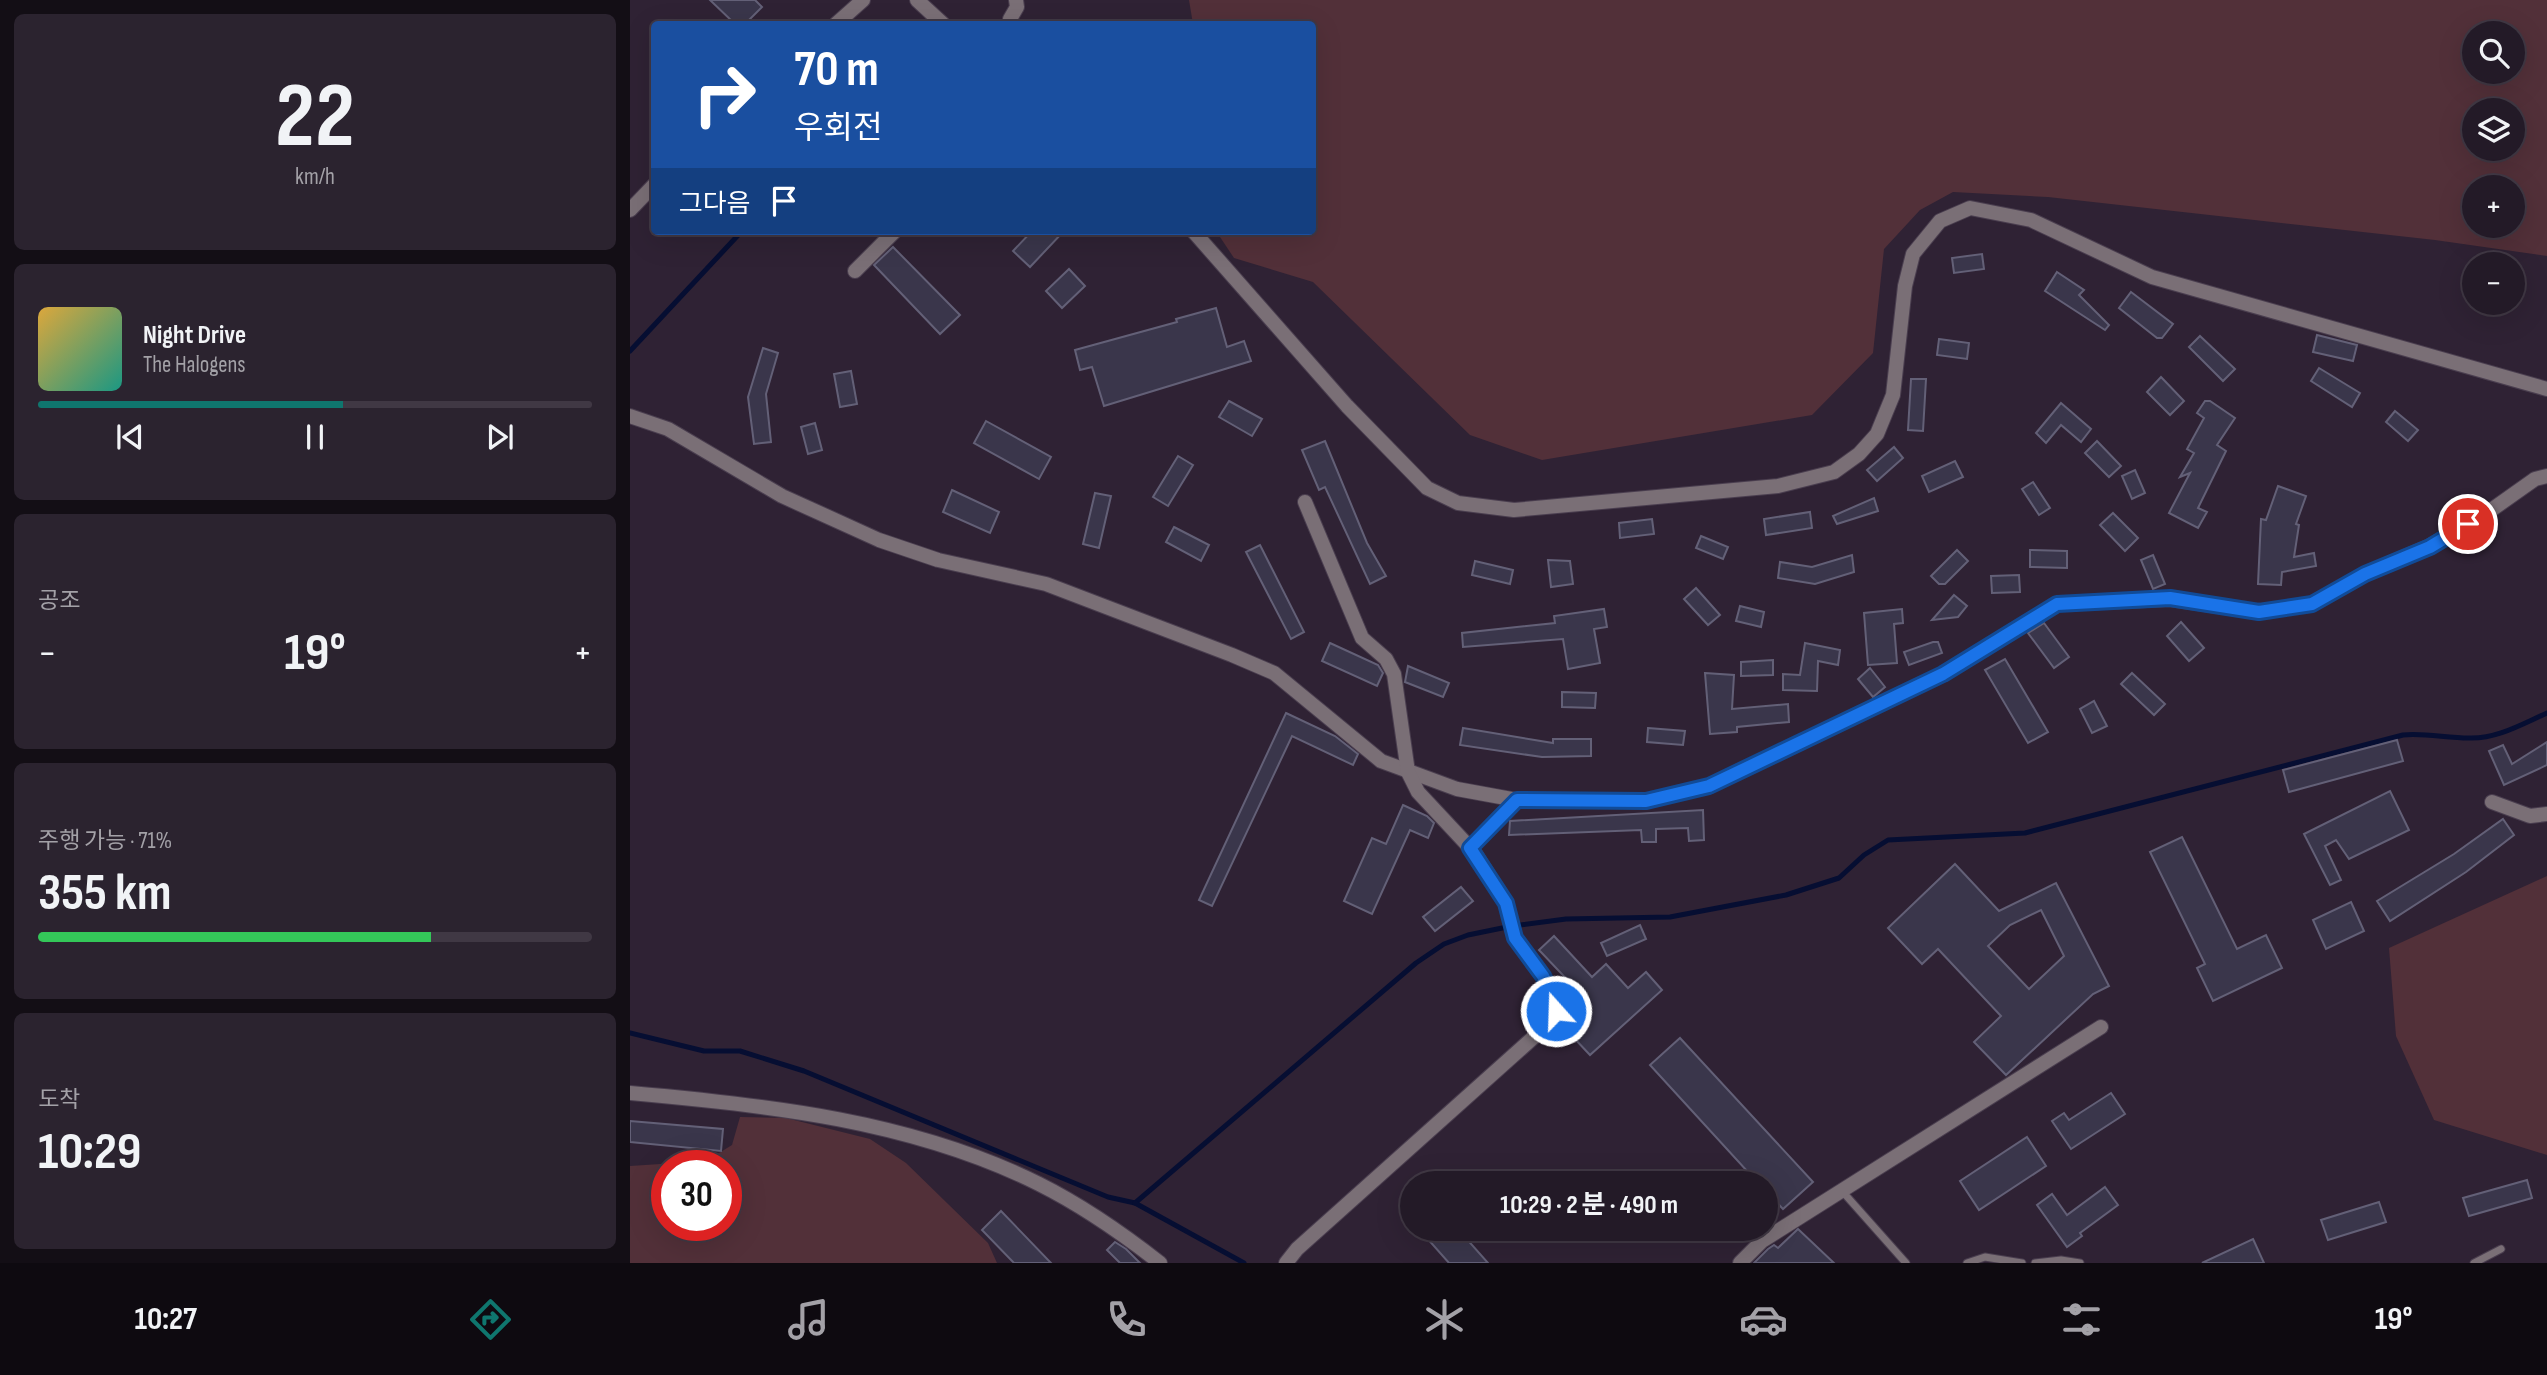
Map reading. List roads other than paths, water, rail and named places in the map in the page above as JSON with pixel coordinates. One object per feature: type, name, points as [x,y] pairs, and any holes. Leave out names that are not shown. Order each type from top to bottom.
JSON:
[{"type":"street","points":[[839,21],[863,0]]},
{"type":"street","points":[[917,0],[940,21]]},
{"type":"street","points":[[1011,21],[1017,7],[1016,0]]},
{"type":"street","points":[[630,210],[651,188]]},
{"type":"street","points":[[1197,235],[1347,406],[1427,488],[1458,503],[1514,510],[1778,486],[1834,472],[1859,454],[1877,434],[1893,395],[1905,286],[1913,254],[1940,221],[1970,208],[2031,220],[2152,277],[2547,389]]},
{"type":"street","points":[[855,271],[891,235]]},
{"type":"street","points":[[630,416],[668,429],[782,496],[879,540],[938,560],[1046,584],[1274,673],[1381,761],[1457,789],[1517,800],[1646,801],[1709,786],[1943,674],[2057,604],[2170,598],[2259,612],[2312,604],[2365,574],[2430,547],[2487,513],[2535,478],[2547,476]]},
{"type":"street","points":[[1286,1263],[1297,1249],[1544,1028],[1556,1011],[1555,1000],[1543,976],[1515,938],[1506,903],[1470,848],[1418,792],[1408,772],[1394,674],[1386,659],[1362,638],[1305,502]]},
{"type":"street","points":[[1470,848],[1517,800]]},
{"type":"street","points":[[2492,802],[2530,816],[2547,814]]},
{"type":"street","points":[[1740,1263],[1762,1241],[2101,1027]]},
{"type":"street","points":[[630,1093],[839,1118],[962,1151],[1041,1185],[1134,1243],[1160,1263]]},
{"type":"lane","points":[[1842,1191],[1906,1263]]},
{"type":"lane","points":[[2474,1263],[2501,1249]]},
{"type":"lane","points":[[1967,1263],[1985,1258],[2022,1263]]},
{"type":"lane","points":[[2035,1263],[2061,1260],[2080,1263]]},
{"type":"waterway","points":[[630,351],[738,235]]},
{"type":"waterway","points":[[630,1033],[704,1051],[740,1051],[804,1071],[1108,1197],[1135,1203],[1416,963],[1444,944],[1468,935],[1566,919],[1670,917],[1786,895],[1839,878],[1864,855],[1888,840],[2025,833],[2403,735],[2479,738],[2509,730],[2547,713]]},
{"type":"waterway","points":[[1135,1203],[1244,1263]]}]
